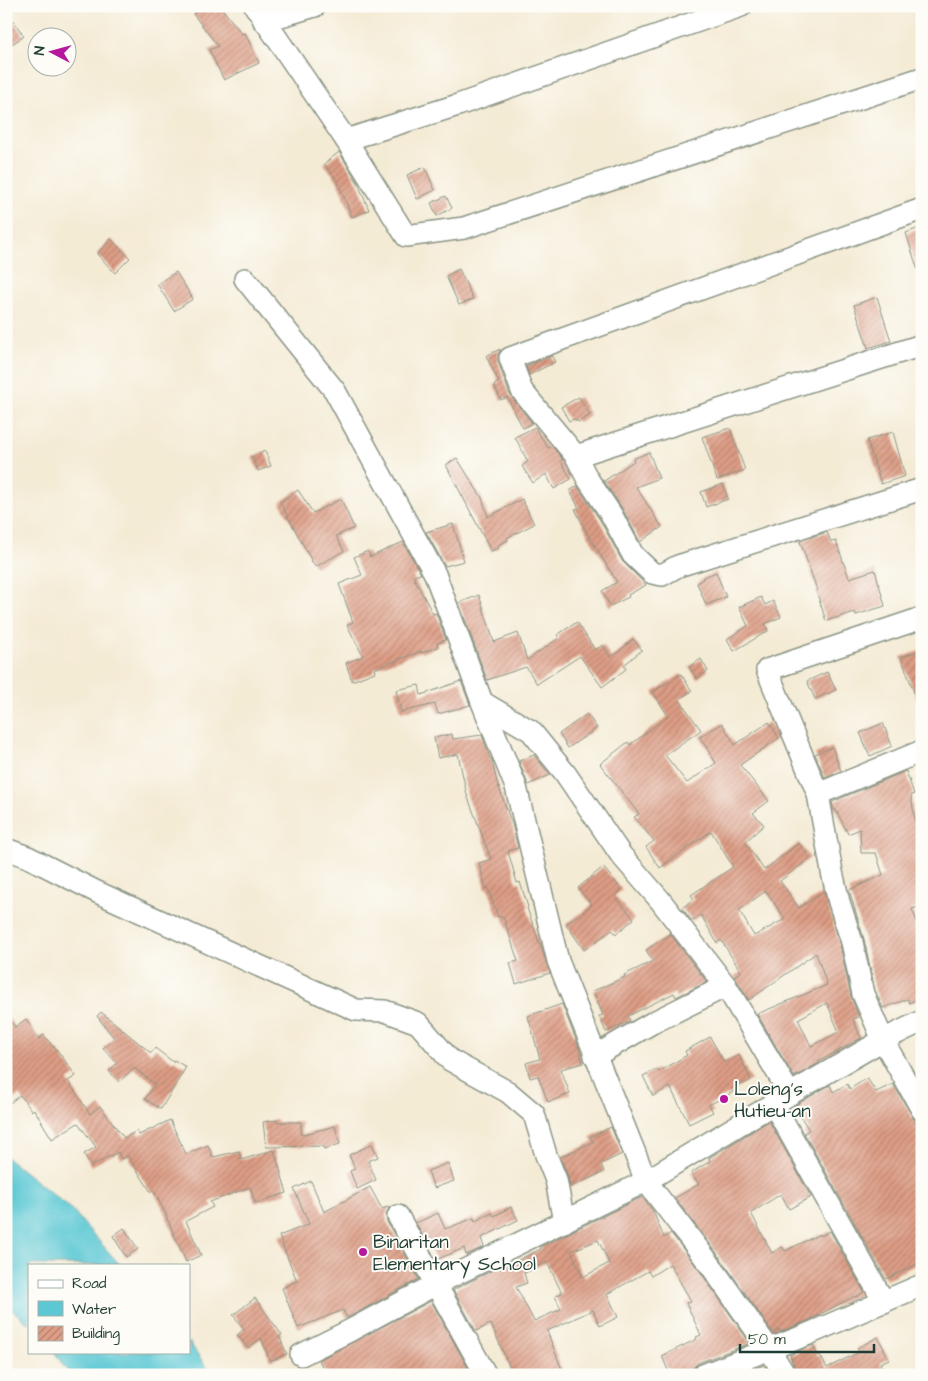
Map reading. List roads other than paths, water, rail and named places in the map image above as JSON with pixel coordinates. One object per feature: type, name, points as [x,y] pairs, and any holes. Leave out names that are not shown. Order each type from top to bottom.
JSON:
[{"type":"street","points":[[315,6],[259,14],[346,140],[406,236],[464,228],[922,78]]},
{"type":"street","points":[[346,140],[458,104],[741,6]]},
{"type":"street","points":[[922,210],[510,358],[522,390],[576,456],[587,478],[611,514],[633,554],[652,573],[662,575],[678,566],[922,489]]},
{"type":"street","points":[[245,279],[336,391],[435,574],[516,788],[558,961],[646,1181],[709,1263],[785,1375]]},
{"type":"street","points":[[576,456],[922,345]]},
{"type":"street","points":[[922,618],[767,670],[818,794],[832,872],[839,902],[852,942],[863,994],[884,1040],[922,1110]]},
{"type":"street","points":[[482,702],[531,731],[564,773],[621,855],[660,900],[726,986],[884,1302]]},
{"type":"street","points":[[818,794],[922,751]]},
{"type":"street","points":[[6,849],[28,857],[97,892],[356,1010],[385,1012],[418,1023],[450,1060],[508,1092],[534,1114],[546,1155],[556,1180],[564,1222]]},
{"type":"street","points":[[595,1056],[652,1023],[726,986]]},
{"type":"street","points":[[301,1355],[436,1284],[646,1181],[781,1098],[884,1040],[922,1021]]},
{"type":"street","points":[[398,1216],[486,1375]]},
{"type":"street","points":[[703,1375],[922,1285]]},
{"type":"water","points":[[6,1157],[71,1209],[119,1264],[28,1264],[28,1323],[6,1305]]},
{"type":"water","points":[[190,1343],[212,1375],[70,1375],[55,1354],[190,1354]]},
{"type":"place","name":"Loleng's Hutieu-an","points":[[724,1099]]},
{"type":"place","name":"Binaritan Elementary School","points":[[363,1252]]}]
